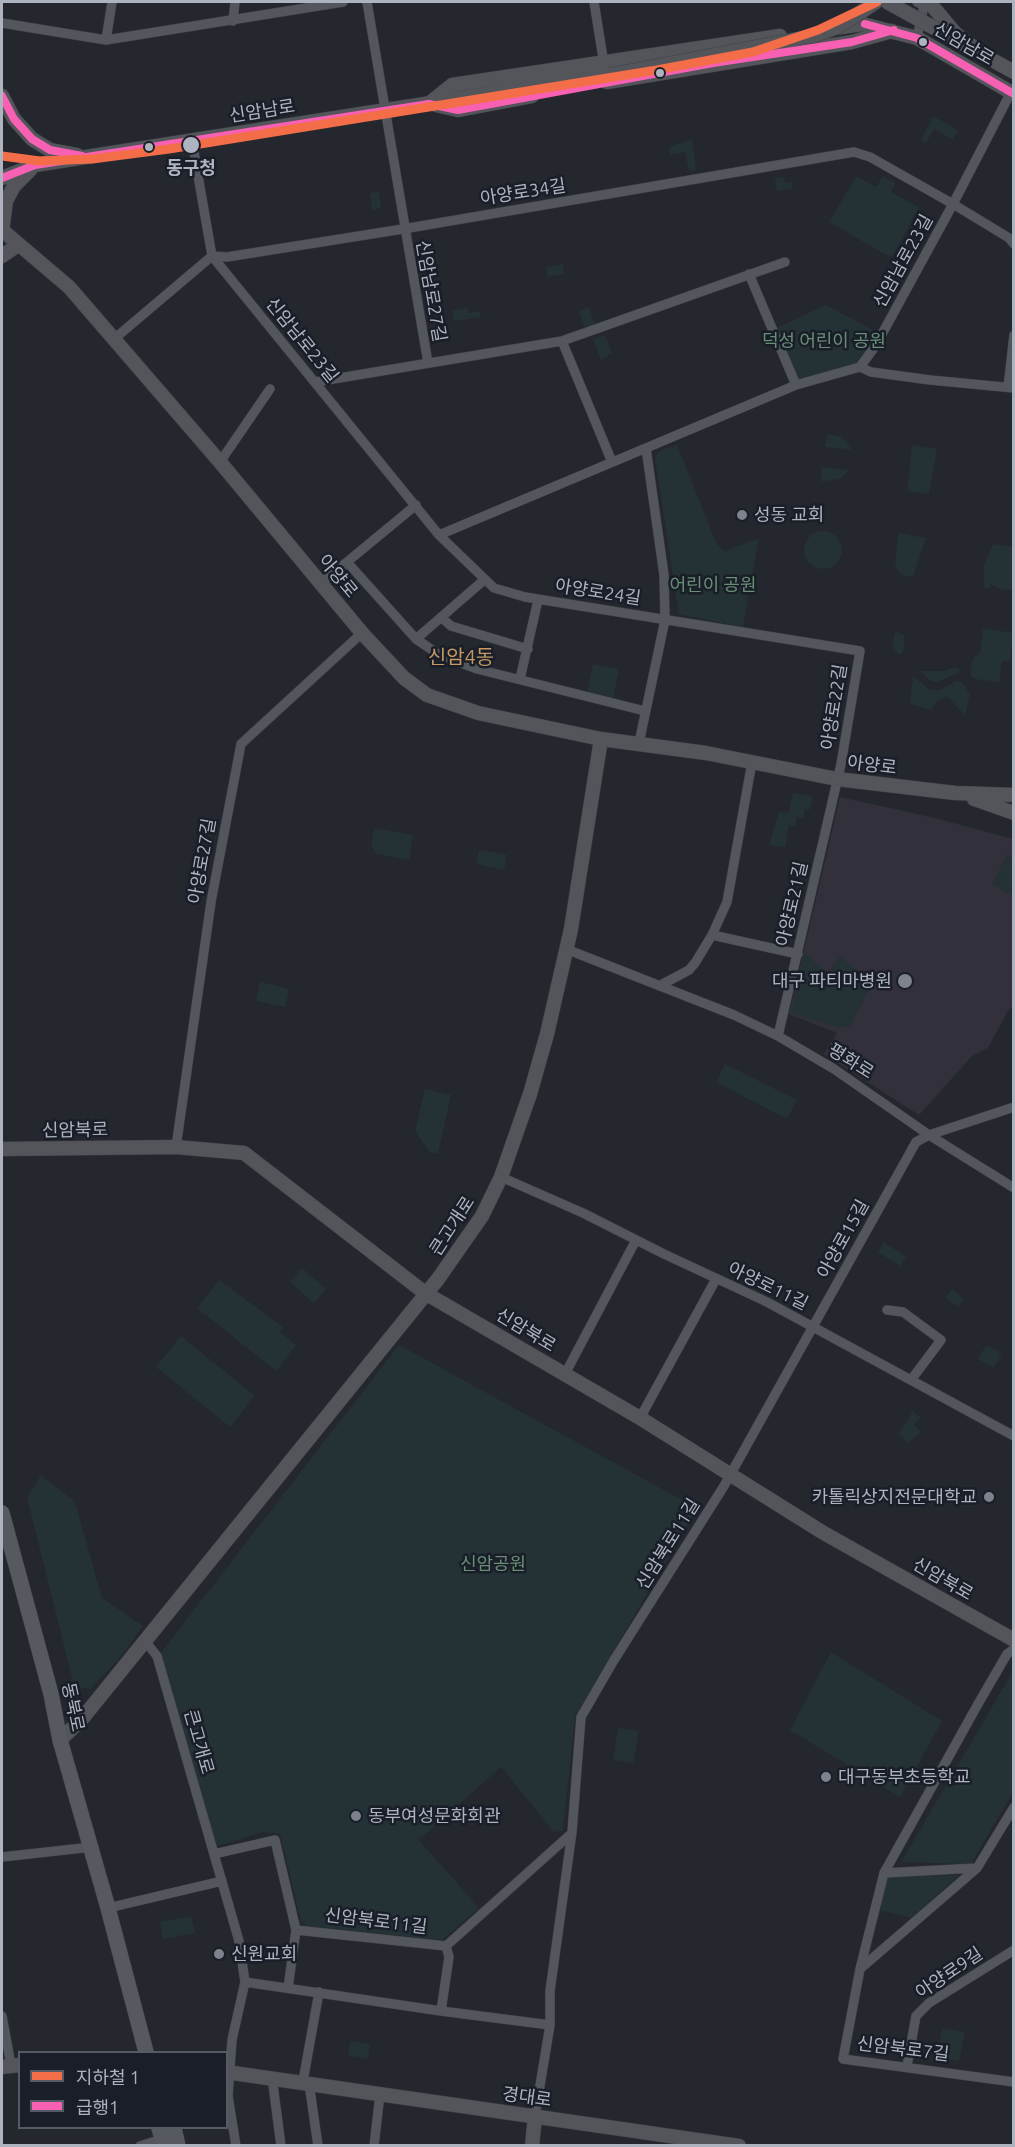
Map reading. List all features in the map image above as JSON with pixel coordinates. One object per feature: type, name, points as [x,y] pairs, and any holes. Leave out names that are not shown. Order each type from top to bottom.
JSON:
[{"type":"main road","name":"신암남로","points":[[2,178],[35,165],[429,104],[813,36],[838,27],[876,2]]},
{"type":"main road","points":[[887,2],[1014,72]]},
{"type":"main road","points":[[929,2],[955,33],[984,56]]},
{"type":"main road","name":"신암남로","points":[[429,104],[452,85],[862,24],[894,30],[917,38],[1012,93]]},
{"type":"main road","points":[[429,104],[458,110],[713,63],[852,42],[894,30]]},
{"type":"main road","points":[[2,96],[14,118],[32,139],[50,150],[88,158]]},
{"type":"main road","points":[[2,231],[6,201],[14,186],[35,165]]},
{"type":"main road","name":"아양로","points":[[2,231],[69,287],[220,462],[362,633],[404,678],[427,695],[478,714],[601,739],[639,743],[837,778],[988,795]]},
{"type":"main road","points":[[2,256],[18,245]]},
{"type":"main road","name":"큰고개로","points":[[60,1740],[81,1720],[464,1244],[501,1177],[530,1094],[566,949],[601,739]]},
{"type":"main road","points":[[955,793],[1014,813]]},
{"type":"main road","points":[[988,795],[1014,795]]},
{"type":"main road","points":[[988,795],[1014,802]]},
{"type":"main road","name":"신암북로","points":[[2,1149],[176,1147],[244,1153],[425,1293],[640,1418],[822,1532],[1014,1640]]},
{"type":"main road","name":"동북로","points":[[2,1513],[8,1560],[51,1694],[60,1740],[92,1847],[146,2051]]},
{"type":"main road","name":"경대로","points":[[228,2072],[739,2145]]},
{"type":"main road","points":[[532,2145],[535,2116]]},
{"type":"main road","points":[[174,2129],[178,2145]]},
{"type":"street","points":[[106,40],[112,2]]},
{"type":"street","points":[[233,21],[235,2]]},
{"type":"street","points":[[2,22],[106,40],[343,2]]},
{"type":"street","name":"신암남로27길","points":[[367,2],[386,110],[403,229],[428,363],[562,341],[785,262]]},
{"type":"street","points":[[594,2],[604,64]]},
{"type":"street","points":[[917,2],[924,6],[917,38]]},
{"type":"street","name":"신암남로23길","points":[[860,368],[876,345],[1012,93]]},
{"type":"street","name":"신암남로23길","points":[[192,141],[212,256],[440,535],[494,588],[525,597]]},
{"type":"street","name":"아양로34길","points":[[212,256],[227,256],[403,229],[854,152],[870,157],[953,204]]},
{"type":"street","points":[[953,204],[1009,238],[1014,244]]},
{"type":"street","points":[[114,339],[212,256]]},
{"type":"street","points":[[749,274],[796,385]]},
{"type":"street","points":[[440,535],[796,385],[860,368],[930,381],[1011,387],[1014,335]]},
{"type":"street","points":[[562,341],[612,462]]},
{"type":"street","points":[[315,382],[428,363]]},
{"type":"street","points":[[220,462],[270,389]]},
{"type":"street","name":"아양로24길","points":[[639,743],[665,620],[664,575],[646,448]]},
{"type":"street","points":[[321,583],[416,505]]},
{"type":"street","points":[[347,562],[417,639],[438,654],[477,669],[645,711]]},
{"type":"street","points":[[417,639],[484,580]]},
{"type":"street","name":"아양로24길","points":[[525,597],[778,638]]},
{"type":"street","points":[[520,679],[538,600]]},
{"type":"street","points":[[441,617],[451,626],[528,649]]},
{"type":"street","name":"아양로27길","points":[[176,1147],[211,902],[241,744],[362,633]]},
{"type":"street","name":"아양로22길","points":[[778,638],[860,651],[837,778]]},
{"type":"street","points":[[659,986],[689,970],[712,935],[727,902],[752,762]]},
{"type":"street","name":"아양로21길","points":[[778,1036],[837,778]]},
{"type":"street","points":[[712,935],[798,954]]},
{"type":"street","name":"평화로","points":[[566,949],[778,1036],[860,1086],[929,1135],[1014,1188]]},
{"type":"street","name":"아양로15길","points":[[729,1473],[916,1142],[929,1135],[1014,1107]]},
{"type":"street","name":"아양로11길","points":[[501,1177],[583,1213],[767,1302],[1014,1436]]},
{"type":"street","points":[[564,1374],[636,1240]]},
{"type":"street","points":[[640,1418],[716,1279]]},
{"type":"street","points":[[887,1310],[903,1312],[941,1341],[911,1380]]},
{"type":"street","name":"신암북로11길","points":[[535,2116],[550,2025],[550,1991],[572,1832],[581,1717],[614,1660],[724,1486],[729,1473]]},
{"type":"street","name":"큰고개로","points":[[145,1641],[157,1656],[214,1854]]},
{"type":"street","name":"신암북로7길","points":[[1014,1649],[1007,1654],[884,1873],[860,1969],[843,2059],[1014,2082]]},
{"type":"street","points":[[860,1969],[977,1868],[1014,1806]]},
{"type":"street","name":"신암북로11길","points":[[296,1930],[446,1946],[572,1832]]},
{"type":"street","points":[[236,2145],[228,2096],[228,2072],[232,2040],[245,1982],[239,1941],[214,1854],[275,1840],[296,1930],[288,1988]]},
{"type":"street","points":[[2,1857],[92,1847]]},
{"type":"street","points":[[884,1873],[977,1868]]},
{"type":"street","points":[[108,1908],[222,1881]]},
{"type":"street","points":[[441,2011],[449,1957],[446,1946]]},
{"type":"street","name":"아양로9길","points":[[907,2066],[916,2016],[928,2003],[1014,1950]]},
{"type":"street","points":[[245,1982],[550,2025]]},
{"type":"street","points":[[318,2145],[306,2082],[320,1992]]},
{"type":"street","points":[[2,2016],[11,2066]]},
{"type":"street","points":[[272,2077],[281,2145]]},
{"type":"street","points":[[374,2145],[380,2094]]},
{"type":"street","points":[[140,2145],[161,2137]]},
{"type":"shaded area","name":"대구 파티마병원","points":[[840,797],[931,817],[1013,839],[1013,1006],[1009,1009],[988,1048],[973,1055],[919,1115],[824,1054],[837,1033],[789,1014]]},
{"type":"green space","points":[[933,116],[958,130],[953,140],[934,129],[926,143],[921,140]]},
{"type":"green space","points":[[692,139],[696,170],[689,171],[685,152],[670,155],[668,148]]},
{"type":"green space","points":[[856,176],[877,186],[883,176],[896,183],[891,192],[919,207],[893,255],[888,256],[829,222]]},
{"type":"green space","points":[[784,177],[785,183],[792,182],[793,188],[777,191],[775,178]]},
{"type":"green space","points":[[379,192],[381,208],[372,210],[370,193]]},
{"type":"green space","points":[[563,264],[564,274],[548,277],[546,267]]},
{"type":"green space","name":"덕성 어린이 공원","points":[[826,305],[879,333],[859,365],[797,382],[774,329]]},
{"type":"green space","points":[[589,307],[595,325],[585,328],[579,311]]},
{"type":"green space","points":[[467,308],[468,313],[480,311],[481,317],[454,321],[452,310]]},
{"type":"green space","points":[[605,335],[612,353],[601,360],[593,339]]},
{"type":"green space","points":[[827,434],[842,437],[852,450],[825,447]]},
{"type":"green space","name":"어린이 공원","points":[[677,445],[717,545],[725,551],[759,538],[743,627],[679,614],[655,459],[661,450]]},
{"type":"green space","points":[[912,445],[937,449],[929,494],[907,491]]},
{"type":"green space","points":[[822,467],[849,470],[840,479],[821,481]]},
{"type":"green space","points":[[823,531],[836,537],[842,550],[836,563],[823,569],[810,563],[804,550],[810,537]]},
{"type":"green space","points":[[898,533],[926,538],[913,577],[901,575],[895,566]]},
{"type":"green space","points":[[993,544],[1013,547],[1013,589],[1002,590],[991,584],[989,588],[984,588],[984,565]]},
{"type":"green space","points":[[983,628],[1013,633],[1010,661],[1002,661],[999,682],[975,679],[970,675],[972,660],[980,652]]},
{"type":"green space","points":[[896,631],[904,635],[905,640],[903,652],[899,655],[892,646]]},
{"type":"green space","points":[[593,664],[619,669],[613,698],[587,693]]},
{"type":"green space","points":[[955,667],[960,669],[959,672],[938,682],[931,681],[920,671],[944,671]]},
{"type":"green space","points":[[913,676],[929,689],[940,690],[956,681],[962,682],[970,694],[965,716],[947,696],[936,702],[932,710],[910,704]]},
{"type":"green space","points":[[793,793],[813,797],[809,810],[805,809],[803,818],[797,817],[795,827],[789,826],[785,847],[769,845],[779,812],[789,813]]},
{"type":"green space","points":[[374,828],[413,835],[409,860],[376,854],[371,845]]},
{"type":"green space","points":[[479,850],[507,855],[504,870],[476,864]]},
{"type":"green space","points":[[1007,855],[1013,859],[1013,896],[992,884]]},
{"type":"green space","points":[[804,952],[828,974],[840,956],[872,984],[850,1026],[837,1027],[791,1013]]},
{"type":"green space","points":[[260,982],[289,989],[285,1007],[256,1001]]},
{"type":"green space","points":[[725,1064],[797,1100],[787,1119],[716,1082]]},
{"type":"green space","points":[[425,1089],[451,1095],[438,1153],[430,1153],[415,1131]]},
{"type":"green space","points":[[884,1242],[906,1257],[900,1266],[878,1252]]},
{"type":"green space","points":[[302,1268],[326,1289],[314,1303],[290,1282]]},
{"type":"green space","points":[[219,1280],[283,1327],[280,1332],[296,1345],[276,1371],[197,1308]]},
{"type":"green space","points":[[952,1289],[964,1299],[958,1307],[945,1298]]},
{"type":"green space","points":[[181,1336],[255,1396],[230,1427],[156,1367]]},
{"type":"green space","name":"신암공원","points":[[399,1345],[697,1508],[575,1717],[563,1831],[554,1832],[501,1767],[419,1840],[479,1908],[442,1940],[307,1926],[301,1921],[280,1834],[263,1832],[217,1846],[189,1768],[159,1655]]},
{"type":"green space","points":[[986,1345],[1002,1354],[994,1368],[978,1359]]},
{"type":"green space","points":[[913,1411],[921,1418],[914,1424],[921,1432],[908,1443],[899,1434]]},
{"type":"green space","points":[[41,1475],[75,1502],[102,1598],[143,1626],[118,1660],[90,1689],[74,1686],[27,1497]]},
{"type":"green space","points":[[831,1652],[942,1721],[900,1797],[790,1730]]},
{"type":"green space","points":[[1013,1671],[1013,1792],[971,1864],[901,1862]]},
{"type":"green space","points":[[618,1728],[639,1731],[633,1763],[613,1760]]},
{"type":"green space","points":[[960,1875],[911,1918],[880,1910],[887,1877]]},
{"type":"green space","points":[[191,1916],[195,1933],[163,1939],[160,1922]]},
{"type":"green space","points":[[942,2028],[965,2032],[959,2061],[936,2057]]},
{"type":"green space","points":[[350,2041],[370,2044],[368,2059],[348,2056]]},
{"type":"metro line","name":"1","points":[[2,156],[40,161],[92,159],[169,149],[657,70],[753,52],[818,30],[877,2]]},
{"type":"transit line","name":"급행1","points":[[865,24],[917,38],[1014,94]]},
{"type":"transit line","name":"급행1","points":[[2,178],[35,165],[429,104],[458,110],[713,63],[852,42],[894,30]]},
{"type":"transit line","name":"급행1","points":[[2,96],[14,119],[32,139],[50,150],[82,156]]},
{"type":"place","name":"동구청","points":[[191,145]]},
{"type":"place","name":"성동 교회","points":[[742,515]]},
{"type":"place","name":"대구 파티마병원","points":[[905,981]]},
{"type":"place","name":"카톨릭상지전문대학교","points":[[989,1497]]},
{"type":"place","name":"대구동부초등학교","points":[[826,1777]]},
{"type":"place","name":"동부여성문화회관","points":[[356,1816]]},
{"type":"place","name":"신원교회","points":[[219,1954]]},
{"type":"district","name":"신암4동","points":[[461,657]]}]
